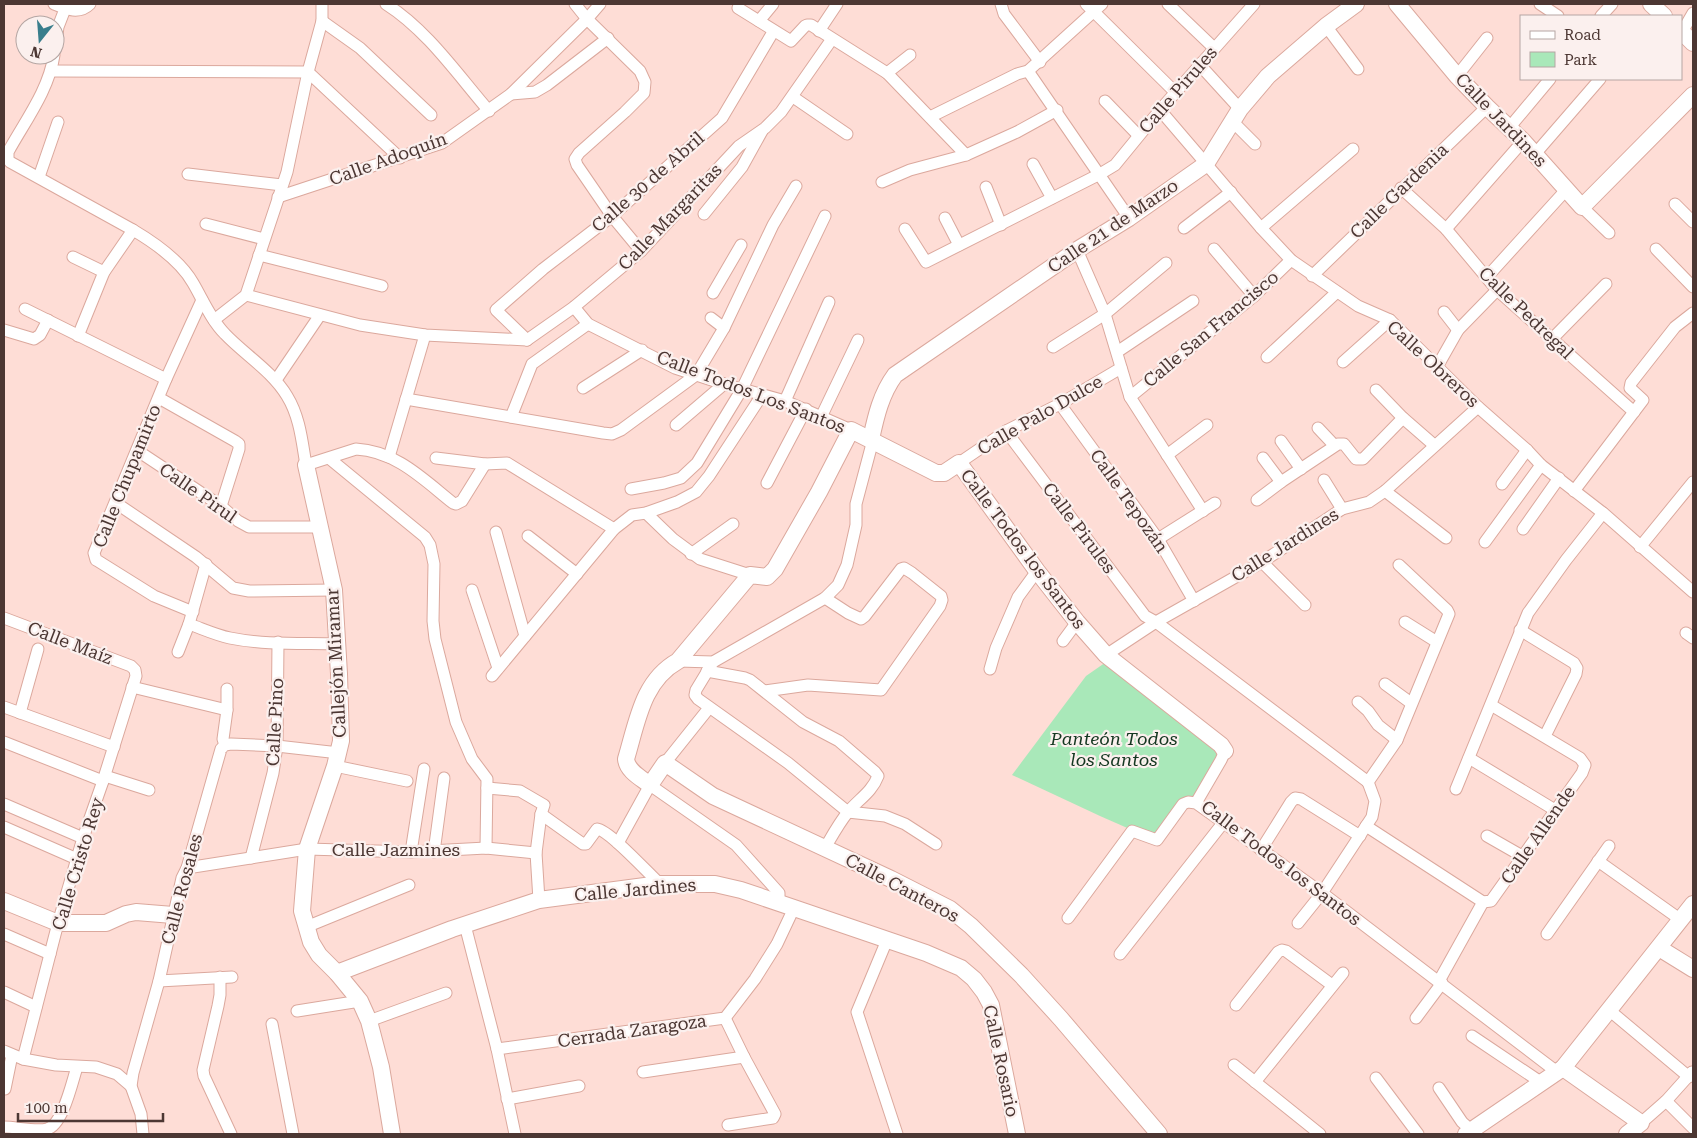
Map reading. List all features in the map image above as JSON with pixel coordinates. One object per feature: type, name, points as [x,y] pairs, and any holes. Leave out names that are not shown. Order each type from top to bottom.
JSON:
[{"type":"street","points":[[54,4],[65,9],[77,11],[90,4]]},
{"type":"street","points":[[214,320],[246,295],[287,172],[308,72],[322,21],[322,4]]},
{"type":"street","points":[[386,4],[401,13],[420,30],[489,111]]},
{"type":"street","points":[[575,4],[587,19],[640,70],[645,82],[644,93],[579,153],[576,159],[577,165],[612,216],[641,252]]},
{"type":"street","name":"Calle Adoquín","points":[[278,197],[442,143],[511,94],[600,4]]},
{"type":"street","points":[[759,21],[773,4]]},
{"type":"street","points":[[819,31],[837,4]]},
{"type":"street","points":[[1168,4],[1214,48]]},
{"type":"street","name":"Calle Pirules","points":[[905,229],[926,262],[1115,165],[1138,135],[1253,4]]},
{"type":"street","name":"Calle 21 de Marzo","points":[[710,667],[825,598],[838,585],[848,565],[856,525],[856,504],[877,411],[886,387],[895,375],[1206,164],[1236,115],[1268,76],[1326,26],[1356,4]]},
{"type":"street","name":"Calle Jardines","points":[[1397,4],[1457,76],[1523,141],[1582,207],[1609,232]]},
{"type":"street","points":[[1540,4],[1556,15]]},
{"type":"street","points":[[1602,15],[1612,4]]},
{"type":"street","points":[[1001,5],[1004,14],[1040,62]]},
{"type":"street","points":[[930,117],[1028,71],[1084,20],[1094,6],[1175,92]]},
{"type":"street","points":[[738,8],[773,32],[791,41],[808,25],[887,72],[966,155]]},
{"type":"street","points":[[63,15],[65,9]]},
{"type":"street","points":[[1685,36],[1693,13]]},
{"type":"street","points":[[322,21],[360,48],[431,115]]},
{"type":"street","points":[[1326,26],[1358,69]]},
{"type":"street","name":"Calle 30 de Abril","points":[[527,340],[496,310],[543,269],[612,216],[722,118],[773,32]]},
{"type":"street","points":[[511,94],[535,92],[546,86],[608,38]]},
{"type":"street","points":[[1457,76],[1487,38]]},
{"type":"street","points":[[704,214],[742,167],[764,128],[793,97],[832,39]]},
{"type":"street","points":[[887,72],[910,55]]},
{"type":"street","points":[[1199,64],[1255,144]]},
{"type":"street","points":[[53,65],[45,87],[8,152],[8,159],[10,162],[134,230],[176,262],[192,282],[223,333],[276,380],[287,396],[296,415],[306,465],[330,459],[356,449],[365,449],[401,462],[456,504],[462,501],[485,464]]},
{"type":"street","points":[[52,71],[308,72],[400,158]]},
{"type":"street","points":[[1028,71],[1057,110],[1129,218]]},
{"type":"street","points":[[1509,128],[1549,80]]},
{"type":"street","points":[[1535,154],[1599,80]]},
{"type":"street","points":[[1582,207],[1693,95]]},
{"type":"street","points":[[793,97],[846,134]]},
{"type":"street","points":[[1105,101],[1138,135]]},
{"type":"street","name":"Calle Gardenia","points":[[1312,276],[1487,107]]},
{"type":"street","points":[[882,182],[910,170],[966,155],[1017,132],[1057,110]]},
{"type":"street","name":"Calle Obreros","points":[[1160,110],[1261,228],[1292,260],[1312,276],[1358,306],[1390,320],[1478,407],[1527,450],[1541,465],[1603,513],[1693,592]]},
{"type":"street","points":[[39,178],[58,122]]},
{"type":"street","name":"Calle Margaritas","points":[[527,340],[574,307],[641,252],[739,146],[764,128]]},
{"type":"street","points":[[1446,229],[1523,141]]},
{"type":"street","points":[[1261,228],[1353,149]]},
{"type":"street","points":[[1033,164],[1052,198]]},
{"type":"street","points":[[188,174],[282,185]]},
{"type":"street","points":[[406,398],[612,434],[621,430],[696,375],[724,328],[773,225],[796,186]]},
{"type":"street","points":[[986,186],[1001,225]]},
{"type":"street","name":"Calle Pedregal","points":[[1401,188],[1446,229],[1497,290],[1634,412]]},
{"type":"street","points":[[1487,278],[1566,190]]},
{"type":"street","points":[[1184,228],[1231,192]]},
{"type":"street","points":[[1675,204],[1693,222]]},
{"type":"street","points":[[631,489],[681,478],[697,463],[742,389],[824,216]]},
{"type":"street","points":[[945,218],[958,245]]},
{"type":"street","points":[[206,224],[264,239]]},
{"type":"street","points":[[78,336],[104,272],[134,230]]},
{"type":"street","points":[[713,293],[741,245]]},
{"type":"street","points":[[1214,249],[1254,296]]},
{"type":"street","points":[[1656,249],[1693,287]]},
{"type":"street","points":[[1077,250],[1105,314],[1130,397],[1203,511]]},
{"type":"street","points":[[259,255],[382,286]]},
{"type":"street","points":[[73,257],[104,272]]},
{"type":"street","name":"Calle San Francisco","points":[[1130,397],[1254,296],[1292,260]]},
{"type":"street","points":[[1053,347],[1105,314],[1166,263]]},
{"type":"street","points":[[728,269],[746,283]]},
{"type":"street","points":[[1551,340],[1606,284]]},
{"type":"street","points":[[1437,367],[1458,330],[1497,290]]},
{"type":"street","points":[[1267,357],[1336,292]]},
{"type":"street","points":[[246,295],[360,325],[424,335],[527,340]]},
{"type":"street","points":[[159,398],[166,378],[202,300]]},
{"type":"street","points":[[1116,352],[1192,301]]},
{"type":"street","points":[[785,400],[829,302]]},
{"type":"street","name":"Calle Todos Los Santos","points":[[574,307],[588,324],[675,368],[724,384],[785,400],[872,439],[936,473],[944,473],[958,463]]},
{"type":"street","points":[[25,309],[166,378]]},
{"type":"street","points":[[1444,312],[1458,330]]},
{"type":"street","points":[[1574,491],[1643,400],[1630,388],[1631,383],[1675,327],[1693,313]]},
{"type":"street","points":[[276,380],[320,315]]},
{"type":"street","points":[[710,318],[724,328]]},
{"type":"street","points":[[4,330],[34,339],[40,335],[48,320]]},
{"type":"street","points":[[1344,362],[1390,320]]},
{"type":"street","points":[[511,417],[532,364],[588,324]]},
{"type":"street","points":[[389,457],[424,335]]},
{"type":"street","points":[[822,416],[858,340]]},
{"type":"street","points":[[582,388],[642,350]]},
{"type":"street","name":"Calle Palo Dulce","points":[[958,463],[1006,431],[1060,404],[1121,368]]},
{"type":"street","points":[[676,425],[724,384]]},
{"type":"street","points":[[1376,390],[1403,418],[1434,445]]},
{"type":"street","points":[[472,590],[495,672],[614,529],[632,514],[646,513],[677,502],[696,492],[709,476],[762,395]]},
{"type":"street","name":"Calle Chupamirto","points":[[193,612],[154,596],[98,562],[95,557],[95,550],[159,398],[239,444],[221,506]]},
{"type":"street","name":"Calle Tepozán","points":[[1060,404],[1158,539],[1194,601]]},
{"type":"street","name":"Calle Jardines","points":[[1106,655],[1156,622],[1262,562],[1342,509],[1369,502],[1385,491],[1478,407]]},
{"type":"street","points":[[767,484],[806,409]]},
{"type":"street","points":[[1257,500],[1334,445],[1344,444],[1356,459],[1363,459],[1403,418]]},
{"type":"street","points":[[1167,455],[1207,425]]},
{"type":"street","points":[[1318,428],[1334,445]]},
{"type":"street","points":[[646,513],[691,554],[710,563],[750,575],[767,577],[775,569],[785,552],[851,430]]},
{"type":"street","name":"Calle Pirules","points":[[1006,431],[1145,616],[1156,622],[1368,782]]},
{"type":"street","points":[[1281,441],[1301,468]]},
{"type":"street","points":[[1502,484],[1527,450]]},
{"type":"street","name":"Calle Pirul","points":[[138,451],[221,506],[249,528],[320,527]]},
{"type":"street","points":[[436,458],[485,464],[508,463],[614,529]]},
{"type":"street","points":[[1263,458],[1281,482]]},
{"type":"street","name":"Calle Jazmines","points":[[330,459],[425,537],[433,554],[435,639],[456,722],[472,759],[487,779],[486,848]]},
{"type":"street","name":"Calle Todos los Santos","points":[[958,463],[1037,571],[1106,655],[1221,745],[1225,751],[1196,803],[1322,893],[1560,1070]]},
{"type":"street","name":"Callejón Miramar","points":[[306,465],[334,590],[341,741],[337,760],[307,850],[302,911],[311,942],[319,955],[360,1001],[369,1021],[381,1067],[392,1134]]},
{"type":"street","points":[[1485,542],[1541,465]]},
{"type":"street","points":[[1523,529],[1559,478]]},
{"type":"street","points":[[1324,480],[1342,509]]},
{"type":"street","points":[[1640,547],[1693,482]]},
{"type":"street","points":[[1385,491],[1446,538]]},
{"type":"street","points":[[116,503],[169,537],[206,564],[233,588],[241,591],[334,590]]},
{"type":"street","points":[[1158,539],[1214,503]]},
{"type":"street","points":[[1456,789],[1528,613],[1603,513]]},
{"type":"street","points":[[691,554],[733,524]]},
{"type":"street","points":[[496,532],[525,636]]},
{"type":"street","points":[[528,536],[577,574]]},
{"type":"street","points":[[1262,562],[1305,605]]},
{"type":"street","points":[[178,652],[190,624],[206,564]]},
{"type":"street","points":[[1298,923],[1322,893],[1372,817],[1375,806],[1368,782],[1397,740],[1449,614],[1399,565]]},
{"type":"street","points":[[765,691],[808,685],[881,690],[942,603],[941,596],[904,568],[866,616],[861,619],[825,598]]},
{"type":"street","points":[[990,669],[996,648],[1018,597],[1037,571]]},
{"type":"street","points":[[750,575],[678,661],[666,667],[654,680],[647,692],[626,759],[626,765],[736,845],[779,893],[787,906]]},
{"type":"street","name":"Calle Maíz","points":[[4,618],[131,666],[135,670]]},
{"type":"street","points":[[1063,641],[1077,622]]},
{"type":"street","points":[[1405,622],[1437,642]]},
{"type":"street","points":[[190,624],[231,638],[337,644]]},
{"type":"street","points":[[1491,705],[1545,736],[1576,674],[1577,668],[1574,663],[1520,630]]},
{"type":"street","name":"Calle Pino","points":[[251,858],[273,773],[277,746],[278,642]]},
{"type":"street","points":[[20,712],[38,650]]},
{"type":"street","points":[[678,661],[710,667],[745,678],[765,691],[803,722],[839,742],[875,772],[878,776],[870,790],[848,812],[825,848]]},
{"type":"street","points":[[710,667],[695,692],[696,698],[788,763],[848,812],[885,816],[905,824],[936,844]]},
{"type":"street","name":"Calle Cristo Rey","points":[[5,1089],[13,1055],[36,1006],[83,838],[136,676],[135,670]]},
{"type":"street","points":[[1385,684],[1411,703]]},
{"type":"street","points":[[132,687],[227,710]]},
{"type":"street","points":[[227,689],[227,710],[223,739],[225,745],[277,746],[337,760],[407,781]]},
{"type":"street","points":[[1358,702],[1368,710],[1378,725],[1397,740]]},
{"type":"street","points":[[4,707],[114,747]]},
{"type":"street","points":[[618,843],[650,784],[709,708]]},
{"type":"street","name":"Calle Allende","points":[[1416,1018],[1440,982],[1486,902],[1494,898],[1582,773],[1585,765],[1580,758],[1545,736]]},
{"type":"street","points":[[4,742],[104,778],[149,790]]},
{"type":"street","name":"Calle Rosales","points":[[131,1086],[160,981],[172,916],[182,878],[187,868],[221,749],[225,745]]},
{"type":"street","points":[[1469,758],[1555,810]]},
{"type":"street","name":"Calle Canteros","points":[[665,763],[713,796],[891,879],[950,909],[971,926],[1021,975],[1159,1134]]},
{"type":"street","points":[[411,852],[424,770]]},
{"type":"street","points":[[434,852],[444,778]]},
{"type":"street","points":[[487,788],[522,792],[544,805],[541,814],[536,854],[539,900]]},
{"type":"street","points":[[1261,850],[1295,798],[1300,799],[1360,836]]},
{"type":"street","points":[[1068,918],[1132,831],[1157,840],[1183,804],[1188,802],[1196,803]]},
{"type":"street","points":[[4,804],[83,838]]},
{"type":"street","points":[[541,814],[582,844],[586,844],[598,829],[618,843],[660,884]]},
{"type":"street","points":[[1120,954],[1223,823]]},
{"type":"street","points":[[1366,826],[1486,902]]},
{"type":"street","points":[[4,827],[77,859]]},
{"type":"street","points":[[1487,836],[1522,856]]},
{"type":"street","points":[[1547,934],[1609,846]]},
{"type":"street","name":"Calle Jazmines","points":[[187,868],[307,850],[434,852],[486,848],[536,854]]},
{"type":"street","points":[[1598,861],[1681,920]]},
{"type":"street","name":"Calle Jardines","points":[[337,973],[465,925],[539,900],[660,884],[715,884],[741,890],[926,953],[961,968]]},
{"type":"street","points":[[306,927],[409,885]]},
{"type":"street","points":[[4,901],[58,923],[106,923],[126,914],[136,912],[172,916]]},
{"type":"street","points":[[1440,1088],[1469,1133],[1560,1070],[1693,904]]},
{"type":"street","name":"Cerrada Zaragoza","points":[[497,1049],[726,1018],[778,944],[787,906]]},
{"type":"street","points":[[465,925],[497,1049],[514,1134]]},
{"type":"street","points":[[4,934],[50,954]]},
{"type":"street","points":[[887,940],[858,1005],[857,1012],[897,1134]]},
{"type":"street","points":[[1659,948],[1693,969]]},
{"type":"street","points":[[1236,1005],[1278,952],[1282,950],[1332,985]]},
{"type":"street","name":"Calle Rosario","points":[[961,968],[974,979],[991,1005],[1017,1134]]},
{"type":"street","points":[[1255,1082],[1342,973]]},
{"type":"street","points":[[220,977],[218,1006],[203,1070],[231,1134]]},
{"type":"street","points":[[160,981],[232,977]]},
{"type":"street","points":[[4,992],[36,1006]]},
{"type":"street","points":[[369,1021],[446,993]]},
{"type":"street","points":[[297,1011],[360,1001]]},
{"type":"street","points":[[1609,1010],[1691,1074],[1666,1101],[1627,1134]]},
{"type":"street","points":[[726,1018],[744,1057],[775,1112],[775,1116],[728,1125]]},
{"type":"street","points":[[272,1024],[293,1134]]},
{"type":"street","points":[[1472,1036],[1542,1083]]},
{"type":"street","points":[[13,1055],[56,1065],[96,1067],[117,1074],[131,1086],[141,1114],[143,1134]]},
{"type":"street","points":[[643,1072],[744,1057]]},
{"type":"street","points":[[1234,1065],[1320,1134]]},
{"type":"street","points":[[4,1127],[45,1130],[52,1127],[61,1116],[77,1067]]},
{"type":"street","points":[[1560,1070],[1641,1123]]},
{"type":"street","points":[[1376,1078],[1418,1134]]},
{"type":"street","points":[[507,1099],[579,1086]]},
{"type":"street","points":[[1666,1101],[1693,1128]]},
{"type":"green space","name":"Panteón Todos los Santos","points":[[1109,660],[1225,751],[1187,808],[1157,841],[1012,775],[1086,676]]}]
